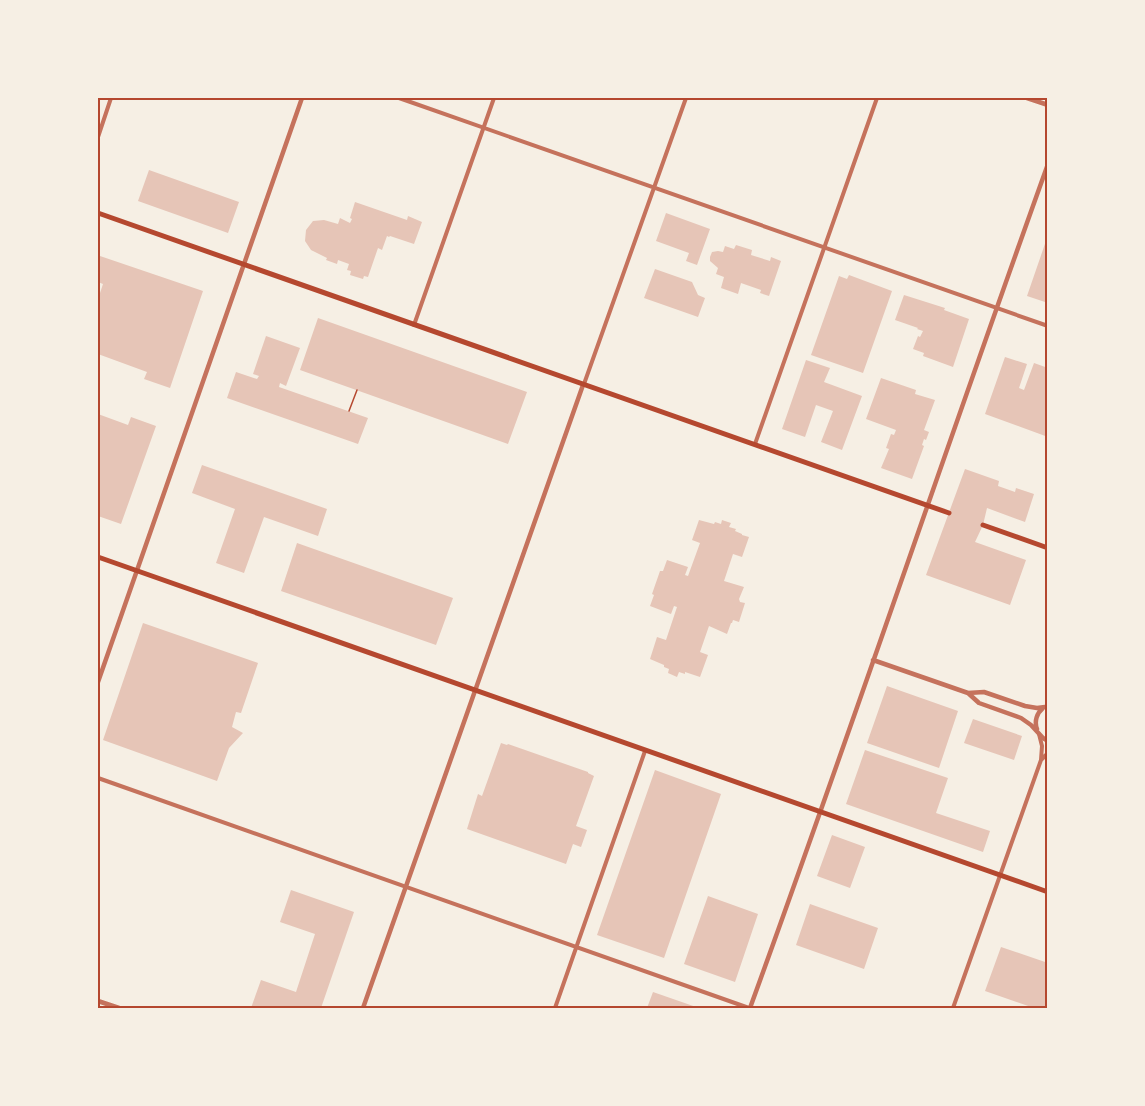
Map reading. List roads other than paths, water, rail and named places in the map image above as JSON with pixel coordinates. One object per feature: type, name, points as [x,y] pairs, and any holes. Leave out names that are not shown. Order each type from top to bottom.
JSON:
[{"type":"main road","points":[[98,213],[949,513]]},
{"type":"main road","points":[[983,525],[1047,548]]},
{"type":"main road","points":[[98,557],[1047,892]]},
{"type":"street","points":[[98,137],[111,98]]},
{"type":"street","points":[[98,682],[302,98]]},
{"type":"street","points":[[399,98],[1047,326]]},
{"type":"street","points":[[414,325],[494,98]]},
{"type":"street","points":[[363,1008],[686,98]]},
{"type":"street","points":[[755,445],[877,98]]},
{"type":"street","points":[[1027,98],[1047,105]]},
{"type":"street","points":[[98,778],[750,1008],[821,813],[1047,164]]},
{"type":"street","points":[[873,660],[968,693],[984,692],[1024,706],[1036,708],[1046,706]]},
{"type":"street","points":[[968,693],[979,703],[1021,718],[1047,741]]},
{"type":"street","points":[[953,1008],[1041,760],[1042,746],[1035,719],[1046,706]]},
{"type":"street","points":[[555,1008],[645,751]]},
{"type":"street","points":[[1041,760],[1047,753]]},
{"type":"street","points":[[98,1001],[120,1008]]}]
